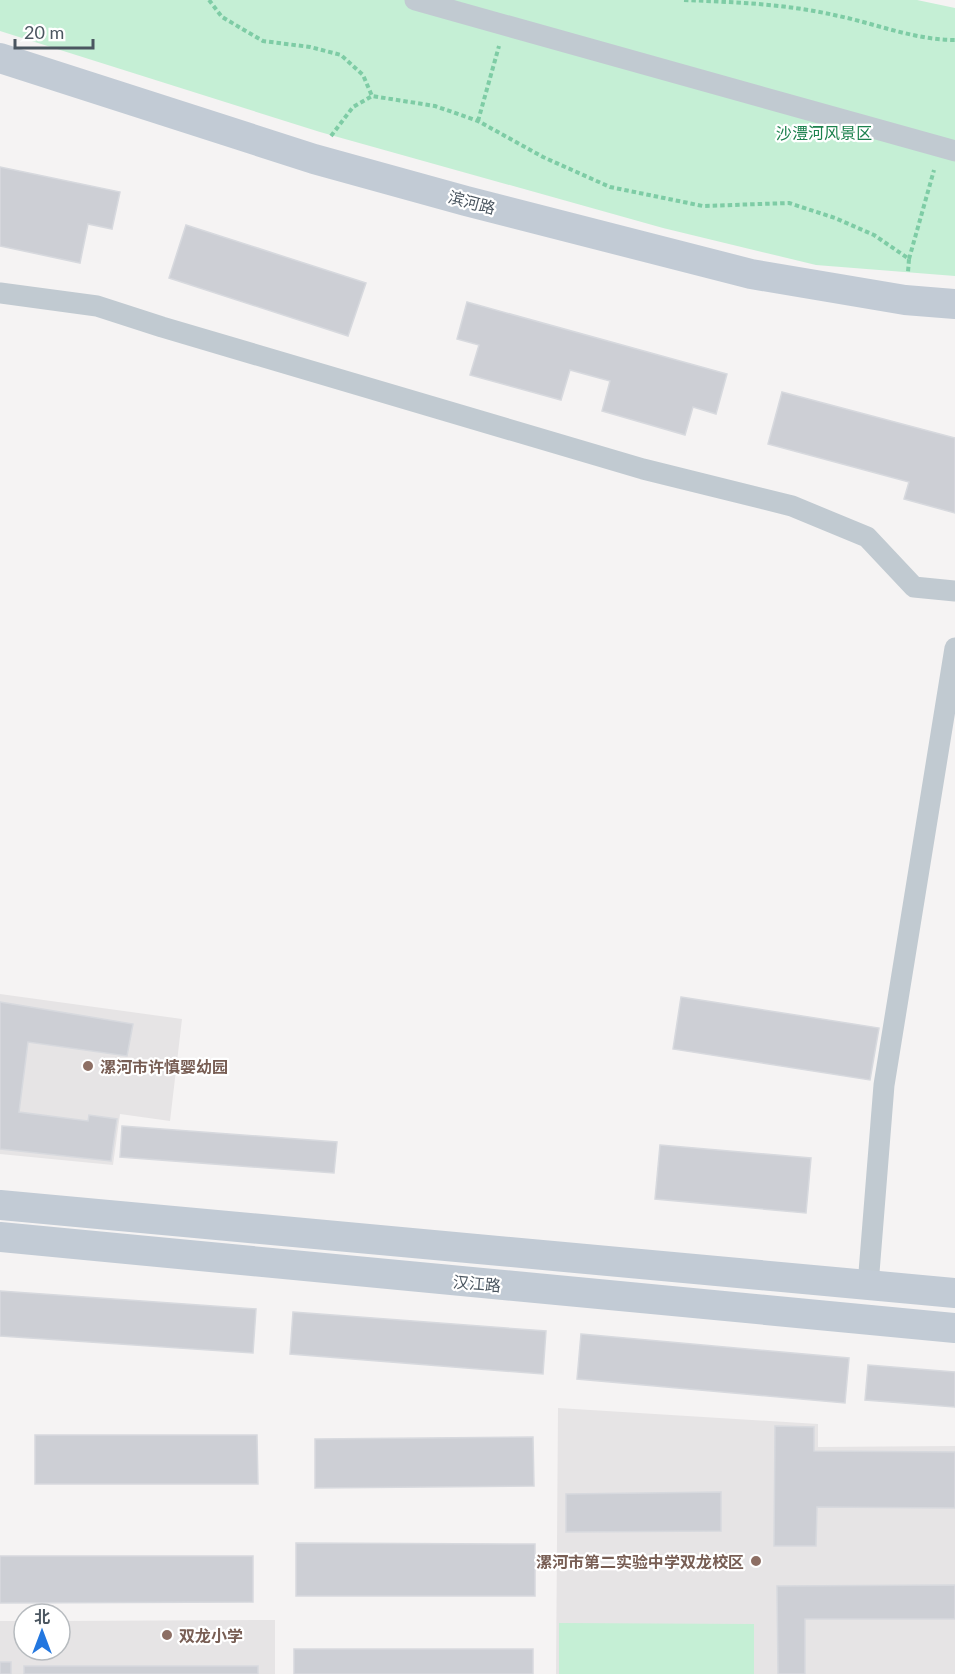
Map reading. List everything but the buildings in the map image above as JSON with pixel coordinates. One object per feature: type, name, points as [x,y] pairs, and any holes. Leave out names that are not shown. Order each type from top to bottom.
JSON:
[{"type":"street","points":[[415,0],[948,149]]},
{"type":"street","name":"滨河路","points":[[0,58],[314,159],[466,201],[751,274],[905,300],[955,304]]},
{"type":"street","points":[[0,293],[97,306],[631,465],[792,506],[867,537],[914,586],[955,591]]},
{"type":"street","points":[[868,1286],[884,1085],[955,648]]},
{"type":"street","name":"汉江路","points":[[0,1205],[955,1293]]},
{"type":"street","name":"汉江路","points":[[0,1237],[955,1328]]},
{"type":"path","points":[[208,0],[222,17],[263,41],[310,47],[341,55],[363,75],[372,96]]},
{"type":"path","points":[[684,0],[749,4],[832,14],[933,40],[955,40]]},
{"type":"path","points":[[478,121],[504,26]]},
{"type":"path","points":[[314,159],[353,107],[372,96],[435,106],[478,121],[543,157],[610,187],[703,206],[789,203],[874,234],[909,258]]},
{"type":"path","points":[[905,300],[909,258],[948,149]]},
{"type":"shaded area","name":"漯河市许慎婴幼园","points":[[0,994],[182,1019],[170,1121],[120,1114],[113,1165],[0,1154]]},
{"type":"shaded area","name":"漯河市第二实验中学双龙校区","points":[[558,1408],[818,1424],[818,1447],[955,1446],[955,1674],[556,1674]]},
{"type":"shaded area","name":"双龙小学","points":[[275,1620],[275,1674],[0,1674],[0,1621],[12,1621],[12,1662],[72,1662],[72,1621]]},
{"type":"green space","name":"沙澧河风景区","points":[[0,0],[917,0],[955,8],[955,276],[816,265],[663,228],[320,132],[0,31]]},
{"type":"green space","points":[[559,1623],[754,1624],[754,1674],[559,1674]]},
{"type":"place","name":"漯河市许慎婴幼园","points":[[88,1066]]},
{"type":"place","name":"漯河市第二实验中学双龙校区","points":[[756,1561]]},
{"type":"place","name":"双龙小学","points":[[167,1635]]}]
